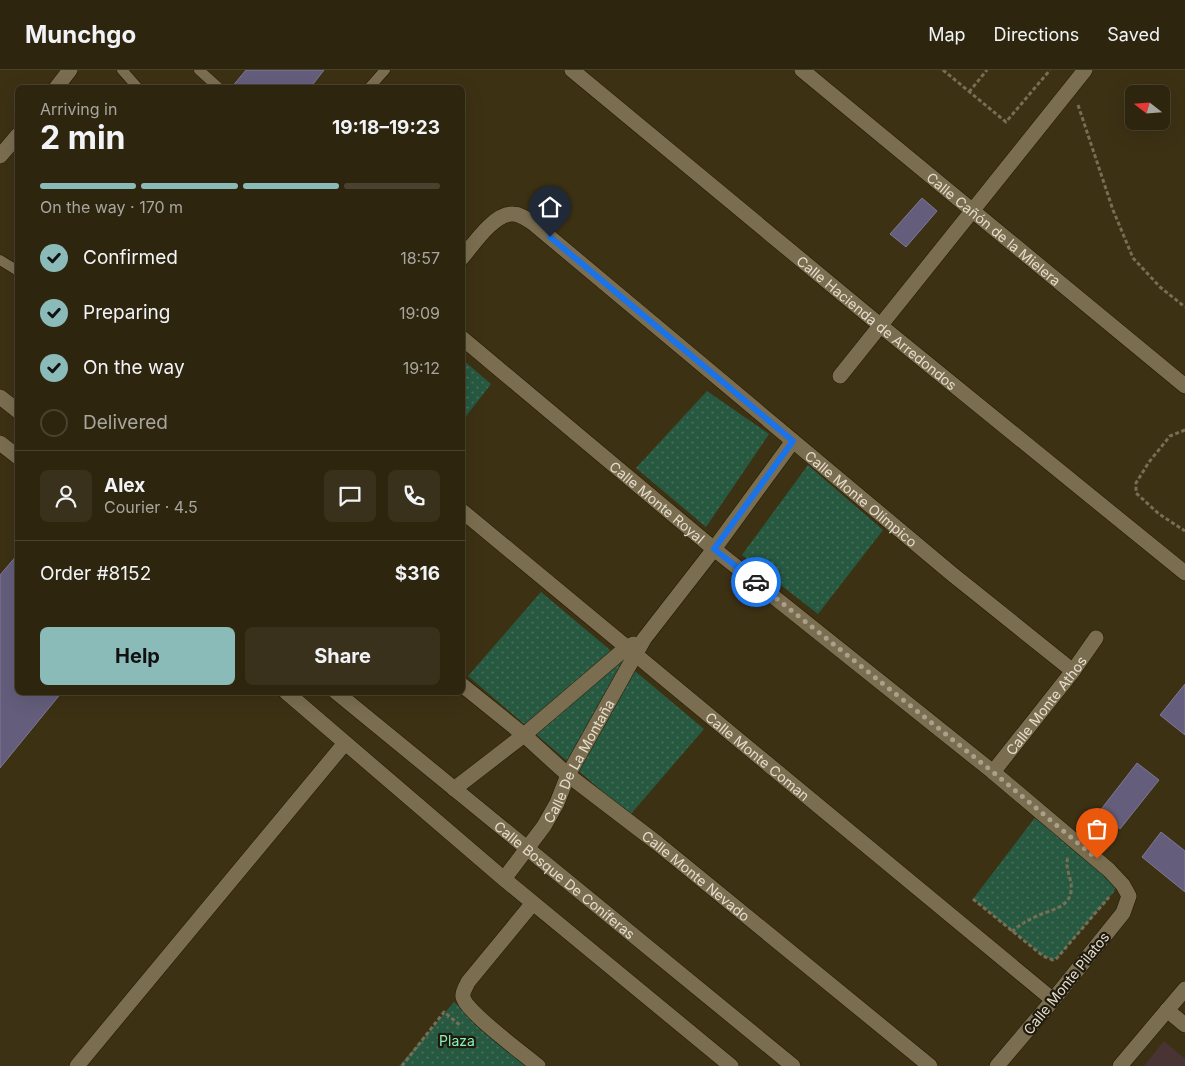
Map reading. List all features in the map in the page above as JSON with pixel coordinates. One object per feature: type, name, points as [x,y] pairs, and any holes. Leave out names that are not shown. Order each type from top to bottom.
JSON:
[{"type":"street","points":[[58,85],[70,70]]},
{"type":"street","name":"Calle Hacienda de Arredondos","points":[[572,70],[881,326],[1185,573]]},
{"type":"street","name":"Calle Cañón de la Mielera","points":[[802,70],[1185,386]]},
{"type":"street","points":[[840,376],[1085,70]]},
{"type":"street","points":[[0,156],[15,138]]},
{"type":"street","name":"Calle Monte Olímpico","points":[[465,254],[485,230],[505,215],[512,214],[526,218],[952,574],[1072,671]]},
{"type":"street","name":"Calle Monte Royal","points":[[465,341],[714,549],[993,772],[1109,870],[1123,885],[1129,896]]},
{"type":"street","points":[[0,397],[15,409]]},
{"type":"street","points":[[454,789],[632,651],[644,639],[714,549],[793,441]]},
{"type":"street","points":[[0,443],[15,455]]},
{"type":"street","name":"Calle Monte Coman","points":[[465,513],[1054,1000]]},
{"type":"street","name":"Calle Monte Athos","points":[[993,772],[1096,638]]},
{"type":"street","name":"Calle De La Montaña","points":[[504,879],[544,826],[557,803],[568,775],[632,651]]},
{"type":"street","name":"Calle Monte Nevado","points":[[465,687],[524,735],[568,775],[658,843],[930,1066]]},
{"type":"street","points":[[289,695],[504,879],[731,1066]]},
{"type":"street","name":"Calle Bosque De Coníferas","points":[[340,695],[793,1066]]},
{"type":"street","points":[[77,1066],[345,743]]},
{"type":"street","name":"Calle Monte Pilatos","points":[[997,1066],[1054,1000],[1123,913],[1129,896]]},
{"type":"street","points":[[533,903],[468,982],[463,998],[480,1018],[538,1066]]},
{"type":"street","points":[[1120,1066],[1185,989]]},
{"type":"street","points":[[1167,1010],[1185,1025]]},
{"type":"lane","points":[[122,70],[135,85]]},
{"type":"lane","points":[[199,70],[216,85]]},
{"type":"lane","points":[[372,85],[385,70]]},
{"type":"lane","points":[[0,260],[15,269]]},
{"type":"path","points":[[943,70],[1006,122],[1050,70]]},
{"type":"path","points":[[969,92],[987,70]]},
{"type":"path","points":[[1072,86],[1113,210],[1133,258],[1160,288],[1185,307]]},
{"type":"path","points":[[1185,430],[1170,436],[1149,462],[1136,483],[1136,493],[1159,514],[1185,531]]},
{"type":"path","points":[[1012,932],[1021,924],[1063,905],[1068,899],[1071,891],[1066,863],[1072,851]]},
{"type":"path","points":[[972,899],[1043,956],[1053,960],[1057,958],[1114,892]]},
{"type":"path","points":[[402,1066],[444,1012],[466,1030]]},
{"type":"shaded area","points":[[1164,1041],[1185,1059],[1185,1066],[1144,1066]]},
{"type":"green space","points":[[465,362],[491,384],[465,417]]},
{"type":"green space","points":[[707,391],[769,434],[706,527],[636,468]]},
{"type":"green space","points":[[808,465],[883,530],[818,614],[742,555]]},
{"type":"green space","points":[[541,592],[704,729],[630,815],[468,676]]},
{"type":"green space","points":[[1037,815],[1114,878],[1116,887],[1114,892],[1057,958],[1053,960],[1043,956],[973,899]]},
{"type":"green space","name":"Plaza","points":[[454,1002],[531,1066],[399,1066]]},
{"type":"building","points":[[246,70],[324,70],[312,85],[234,85]]},
{"type":"building","points":[[922,198],[937,211],[906,247],[890,234]]},
{"type":"building","points":[[15,558],[15,695],[60,695],[0,768],[0,575]]},
{"type":"building","points":[[1185,684],[1185,735],[1160,715]]},
{"type":"building","points":[[1137,763],[1159,780],[1120,829],[1099,812]]},
{"type":"building","points":[[1161,832],[1185,851],[1185,892],[1142,857]]},
{"type":"way so far","points":[[756,582],[993,772],[1097,859]]},
{"type":"route","points":[[550,237],[793,441],[714,549],[756,582]]}]
